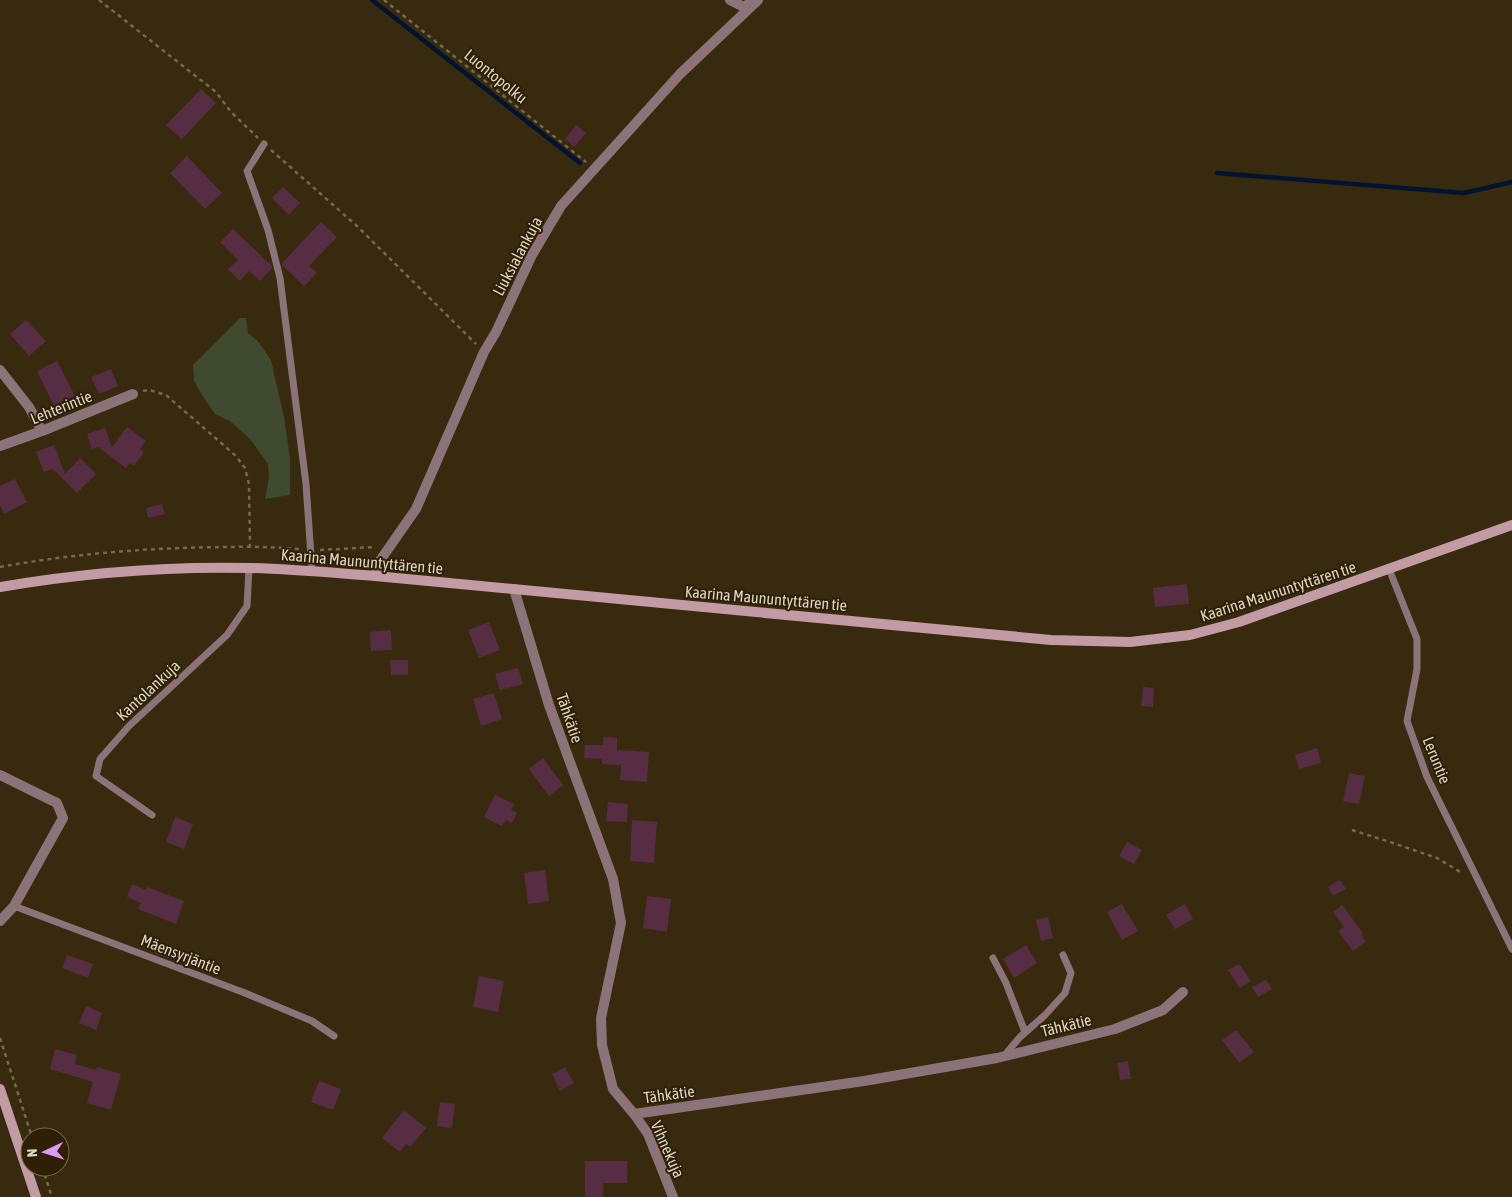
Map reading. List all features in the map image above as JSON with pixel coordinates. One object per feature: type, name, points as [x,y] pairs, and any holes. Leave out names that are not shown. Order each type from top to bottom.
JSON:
[{"type":"main road","name":"Kaarina Maununtyttären tie","points":[[0,587],[86,574],[170,569],[249,568],[312,571],[1051,640],[1130,642],[1190,635],[1239,622],[1512,525]]},
{"type":"main road","points":[[0,1089],[36,1197]]},
{"type":"street","points":[[730,0],[748,4]]},
{"type":"street","name":"Liuksialankuja","points":[[375,576],[379,562],[416,509],[484,352],[496,332],[532,256],[561,206],[680,74],[748,4],[758,0]]},
{"type":"street","points":[[0,370],[29,407],[42,431]]},
{"type":"street","name":"Lehterintie","points":[[0,446],[133,394]]},
{"type":"street","name":"Tähkätie","points":[[514,589],[549,705],[613,879],[621,923],[601,1018],[602,1045],[613,1089],[634,1114],[864,1081],[1003,1056],[1115,1028],[1163,1010],[1183,992]]},
{"type":"street","points":[[0,775],[57,803],[63,818],[14,906],[0,921]]},
{"type":"street","name":"Vihnekuja","points":[[634,1114],[648,1134],[673,1197]]},
{"type":"lane","points":[[264,144],[247,172],[268,230],[280,278],[306,484],[312,571]]},
{"type":"lane","name":"Kantolankuja","points":[[152,815],[96,776],[100,759],[129,726],[227,635],[247,606],[249,568]]},
{"type":"lane","name":"Leruntie","points":[[1390,569],[1417,639],[1416,669],[1407,722],[1427,777],[1512,949]]},
{"type":"lane","name":"Mäensyrjäntie","points":[[14,906],[244,993],[312,1021],[334,1036]]},
{"type":"lane","points":[[1003,1056],[1020,1036],[1045,1015],[1065,993],[1071,973],[1063,955]]},
{"type":"lane","points":[[993,958],[1006,983],[1025,1032]]},
{"type":"path","points":[[99,0],[216,92],[231,112],[356,226],[484,352]]},
{"type":"path","name":"Luontopolku","points":[[384,0],[594,169]]},
{"type":"path","points":[[133,394],[149,390],[166,395],[236,456],[245,468],[249,484],[250,547]]},
{"type":"path","points":[[0,567],[41,560],[169,548],[250,547],[311,550],[389,547]]},
{"type":"path","points":[[1352,830],[1436,858],[1466,876]]},
{"type":"path","points":[[0,1038],[29,1127]]},
{"type":"path","points":[[45,1177],[52,1197]]},
{"type":"green space","points":[[240,318],[246,318],[248,333],[257,340],[271,360],[284,417],[290,458],[290,495],[265,499],[269,478],[268,464],[250,439],[230,421],[215,414],[194,381],[193,365]]},
{"type":"building","points":[[201,89],[216,103],[182,139],[166,125]]},
{"type":"building","points":[[576,125],[586,133],[574,147],[565,139]]},
{"type":"building","points":[[187,156],[222,193],[205,209],[170,173]]},
{"type":"building","points":[[283,187],[300,203],[289,215],[272,198]]},
{"type":"building","points":[[321,222],[337,237],[309,266],[317,273],[304,286],[282,263]]},
{"type":"building","points":[[233,229],[272,266],[260,281],[249,271],[240,281],[228,269],[238,260],[220,242]]},
{"type":"building","points":[[26,320],[46,341],[29,356],[10,334]]},
{"type":"building","points":[[57,361],[75,396],[54,406],[37,371]]},
{"type":"building","points":[[111,369],[118,386],[99,394],[91,377]]},
{"type":"building","points":[[127,427],[146,441],[140,449],[144,452],[134,466],[130,463],[126,468],[98,447],[92,449],[87,434],[105,428],[112,447]]},
{"type":"building","points":[[54,445],[65,474],[80,458],[96,474],[77,493],[53,469],[44,472],[36,452]]},
{"type":"building","points":[[15,479],[27,502],[4,514],[0,505],[0,486]]},
{"type":"building","points":[[162,504],[165,514],[148,518],[146,508]]},
{"type":"building","points":[[1187,584],[1189,604],[1155,607],[1153,588]]},
{"type":"building","points":[[489,622],[500,650],[479,658],[468,630]]},
{"type":"building","points":[[391,630],[392,650],[371,651],[370,632]]},
{"type":"building","points":[[390,660],[408,660],[408,675],[391,675]]},
{"type":"building","points":[[518,668],[523,684],[500,690],[495,674]]},
{"type":"building","points":[[1143,687],[1154,688],[1153,707],[1141,706]]},
{"type":"building","points":[[494,693],[502,719],[481,726],[473,699]]},
{"type":"building","points":[[603,737],[617,738],[617,750],[649,752],[647,782],[620,780],[621,765],[602,764],[602,759],[584,758],[585,745],[603,745]]},
{"type":"building","points":[[1317,748],[1321,763],[1299,769],[1295,755]]},
{"type":"building","points":[[543,758],[563,785],[549,796],[529,769]]},
{"type":"building","points":[[1349,773],[1365,776],[1359,804],[1343,801]]},
{"type":"building","points":[[495,795],[514,804],[511,810],[517,813],[512,823],[506,820],[502,826],[484,817]]},
{"type":"building","points":[[608,802],[628,804],[627,822],[606,821]]},
{"type":"building","points":[[175,817],[193,824],[184,849],[166,842]]},
{"type":"building","points":[[632,820],[657,822],[654,863],[630,861]]},
{"type":"building","points":[[1127,842],[1142,850],[1134,864],[1119,856]]},
{"type":"building","points":[[545,870],[549,901],[528,904],[524,873]]},
{"type":"building","points":[[1340,880],[1346,889],[1333,896],[1328,887]]},
{"type":"building","points":[[132,884],[146,890],[147,887],[184,901],[176,924],[138,909],[141,903],[127,897]]},
{"type":"building","points":[[647,896],[671,899],[667,932],[643,928]]},
{"type":"building","points":[[1122,904],[1138,931],[1122,940],[1107,912]]},
{"type":"building","points":[[1185,904],[1193,919],[1175,929],[1166,915]]},
{"type":"building","points":[[1342,905],[1363,933],[1361,935],[1366,941],[1353,951],[1338,931],[1344,927],[1333,912]]},
{"type":"building","points":[[1048,917],[1053,938],[1041,941],[1036,920]]},
{"type":"building","points":[[158,941],[175,948],[171,959],[154,953]]},
{"type":"building","points":[[1026,945],[1037,963],[1014,978],[1003,959]]},
{"type":"building","points":[[67,955],[93,964],[88,978],[62,968]]},
{"type":"building","points":[[1239,964],[1251,981],[1240,988],[1228,970]]},
{"type":"building","points":[[479,976],[504,981],[498,1012],[473,1007]]},
{"type":"building","points":[[1266,980],[1272,989],[1258,997],[1252,987]]},
{"type":"building","points":[[86,1006],[102,1013],[96,1030],[79,1023]]},
{"type":"building","points":[[1236,1030],[1254,1052],[1239,1063],[1222,1040]]},
{"type":"building","points":[[55,1049],[77,1055],[75,1064],[96,1070],[97,1067],[121,1074],[111,1110],[87,1103],[93,1082],[50,1069]]},
{"type":"building","points":[[1128,1061],[1131,1079],[1120,1080],[1117,1063]]},
{"type":"building","points":[[565,1067],[574,1083],[560,1091],[552,1074]]},
{"type":"building","points":[[319,1081],[341,1089],[333,1110],[311,1102]]},
{"type":"building","points":[[440,1102],[455,1104],[452,1128],[437,1126]]},
{"type":"building","points":[[404,1110],[426,1128],[410,1147],[406,1144],[400,1152],[382,1138]]},
{"type":"building","points":[[585,1161],[627,1161],[627,1183],[603,1183],[603,1197],[585,1197]]},
{"type":"waterway","points":[[372,0],[580,163]]},
{"type":"waterway","points":[[1217,173],[1464,193],[1512,182]]}]
